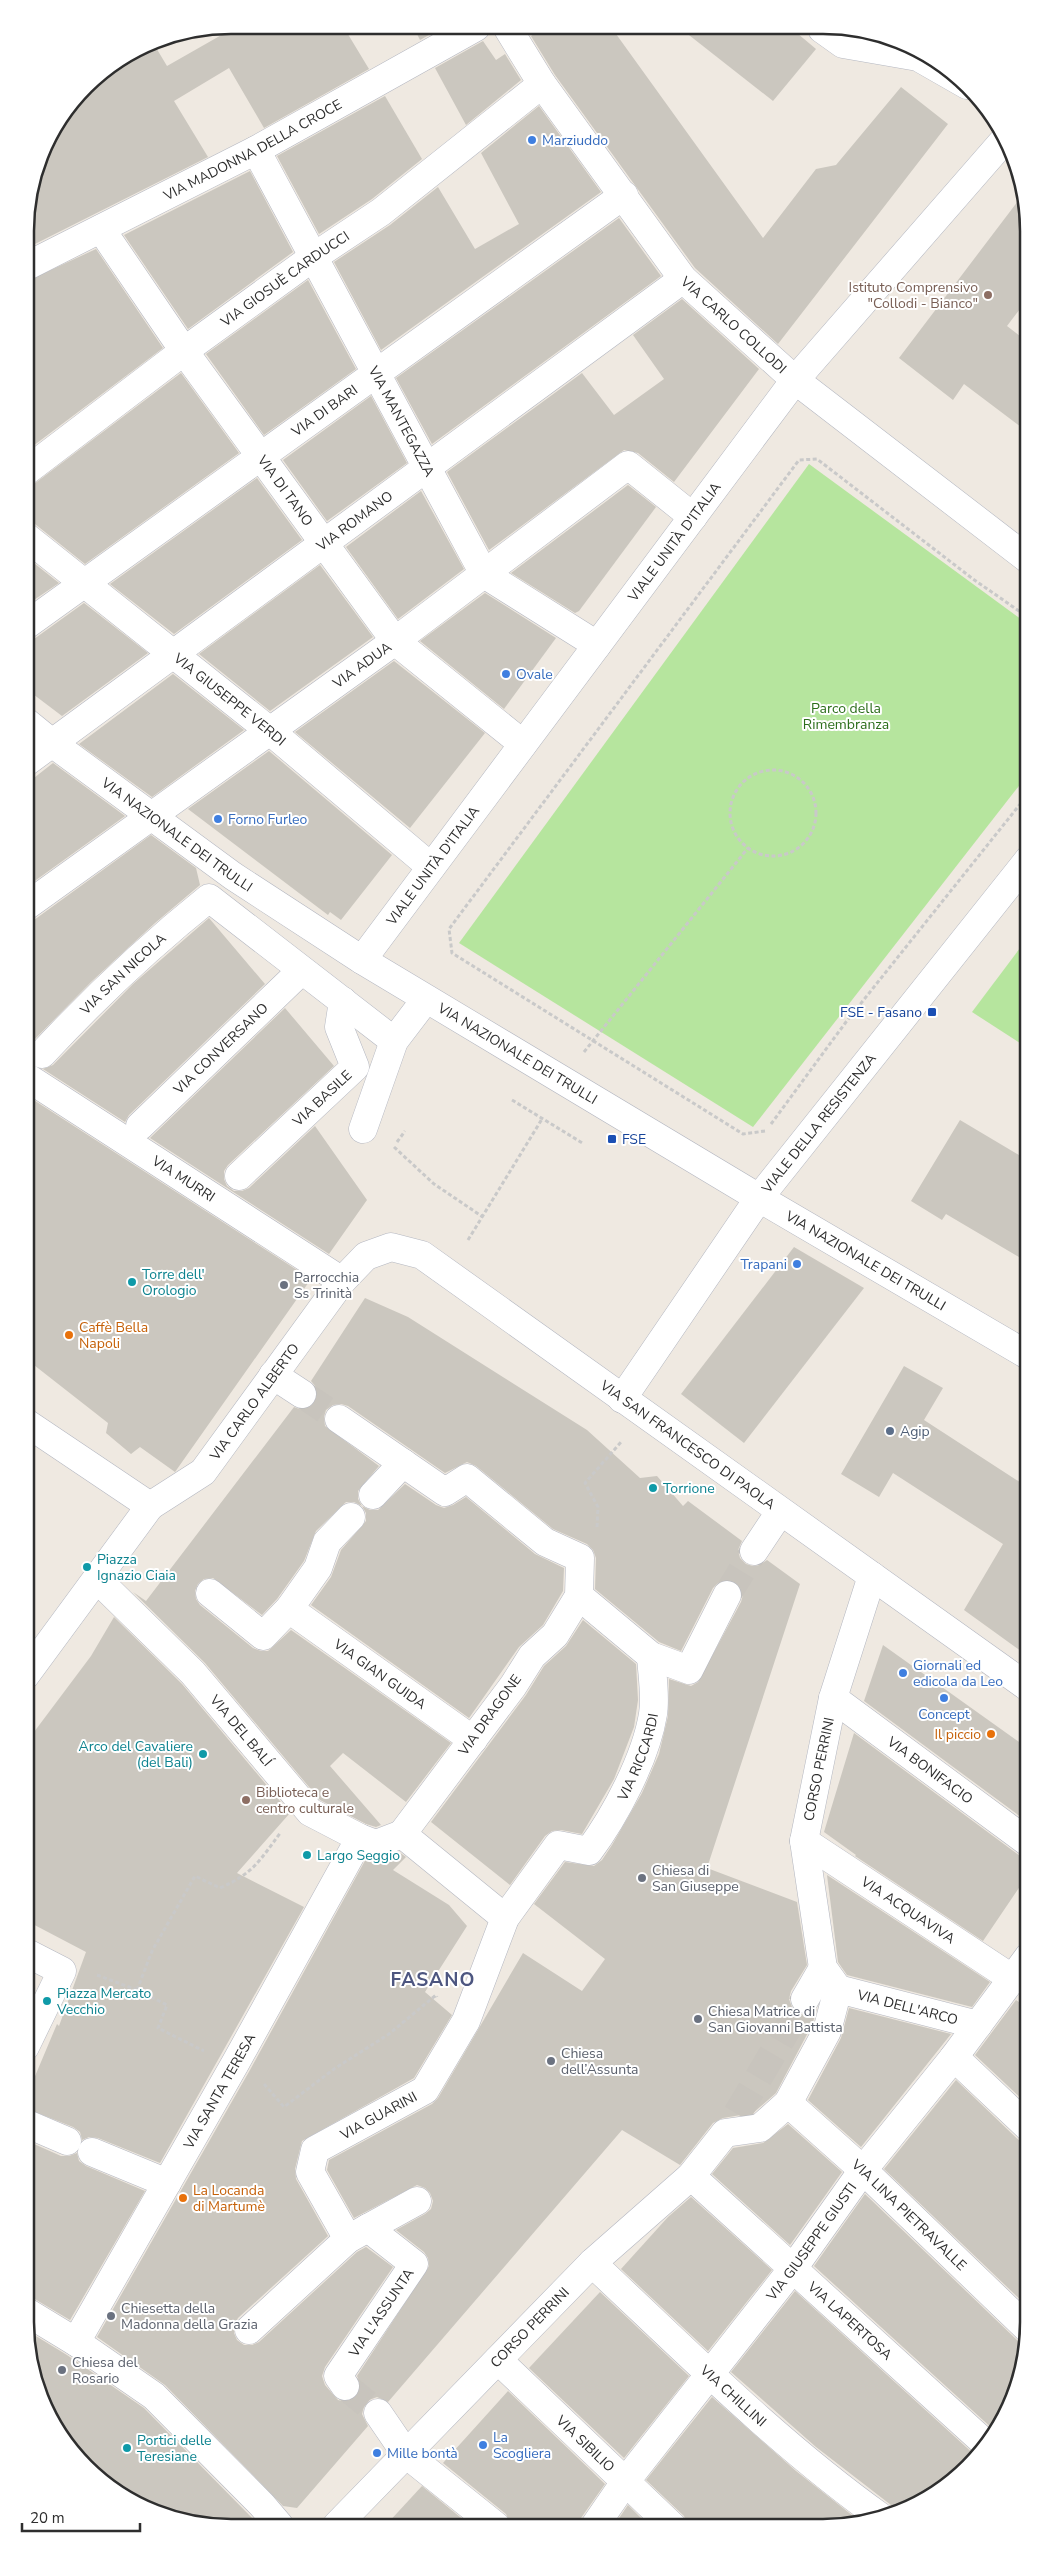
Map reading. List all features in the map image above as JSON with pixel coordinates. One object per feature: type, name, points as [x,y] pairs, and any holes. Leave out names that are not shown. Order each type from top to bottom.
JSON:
[{"type":"street","name":"VIA MADONNA DELLA CROCE","points":[[34,263],[256,150],[462,34]]},
{"type":"street","name":"VIA CARLO COLLODI","points":[[511,34],[542,84],[683,279],[795,380],[1020,553]]},
{"type":"street","points":[[829,34],[843,44],[901,50]]},
{"type":"street","name":"VIA GIOSUÈ CARDUCCI","points":[[34,465],[184,351],[312,258],[381,212],[542,84]]},
{"type":"street","name":"VIALE UNITÀ D'ITALIA","points":[[362,960],[795,380],[1000,145]]},
{"type":"street","name":"VIA MANTEGAZZA","points":[[256,150],[312,258],[484,574],[597,645]]},
{"type":"street","name":"VIA DI BARI","points":[[34,619],[624,195]]},
{"type":"street","name":"VIA DI TANO","points":[[101,229],[184,351],[395,641],[524,744]]},
{"type":"street","name":"VIA ROMANO","points":[[34,756],[683,279]]},
{"type":"street","name":"VIA ADUA","points":[[34,899],[150,814],[395,641],[628,465],[693,517]]},
{"type":"street","name":"VIA GIUSEPPE VERDI","points":[[34,543],[270,730],[431,867]]},
{"type":"street","name":"VIA NAZIONALE DEI TRULLI","points":[[34,728],[233,876],[362,960],[759,1198],[1020,1351]]},
{"type":"street","name":"VIALE DELLA RESISTENZA","points":[[622,1399],[759,1198],[1020,870]]},
{"type":"street","name":"VIA SAN NICOLA","points":[[42,1054],[85,1008],[168,931],[209,898],[301,971]]},
{"type":"street","points":[[301,971],[394,1041]]},
{"type":"street","name":"VIA CONVERSANO","points":[[140,1126],[301,971]]},
{"type":"street","points":[[363,1129],[394,1041],[426,998]]},
{"type":"street","name":"VIA BASILE","points":[[239,1176],[355,1067],[339,1027],[343,1001]]},
{"type":"street","name":"VIA MURRI","points":[[34,1082],[342,1281]]},
{"type":"street","name":"VIA SAN FRANCESCO DI PAOLA","points":[[342,1281],[366,1256],[391,1247],[422,1255],[1020,1682]]},
{"type":"street","name":"VIA CARLO ALBERTO","points":[[150,1506],[203,1472],[342,1281]]},
{"type":"street","points":[[274,1375],[302,1394]]},
{"type":"street","points":[[339,1419],[445,1492],[467,1478],[545,1542],[580,1558],[579,1596],[652,1656],[689,1670],[727,1595]]},
{"type":"street","points":[[34,1428],[150,1506],[98,1580],[34,1664]]},
{"type":"street","points":[[373,1495],[403,1463]]},
{"type":"street","points":[[754,1551],[780,1512]]},
{"type":"street","points":[[210,1592],[263,1636],[289,1610],[318,1568],[327,1542],[351,1517]]},
{"type":"street","name":"CORSO PERRINI","points":[[343,2519],[592,2263],[691,2176],[731,2124],[760,2128],[788,2103],[827,2031],[830,1979],[804,1841],[833,1698],[872,1576]]},
{"type":"street","name":"VIA DEL BALÍ","points":[[98,1580],[193,1673],[310,1812],[360,1838],[376,1844],[402,1834]]},
{"type":"street","name":"VIA DRAGONE","points":[[402,1834],[473,1740],[532,1656],[555,1635],[579,1596]]},
{"type":"street","name":"VIA GIAN GUIDA","points":[[289,1610],[473,1740]]},
{"type":"street","name":"VIA RICCARDI","points":[[506,1918],[558,1845],[589,1851],[607,1827],[645,1747],[654,1712],[652,1656]]},
{"type":"street","name":"VIA BONIFACIO","points":[[833,1698],[1020,1836]]},
{"type":"street","points":[[402,1834],[506,1918]]},
{"type":"street","name":"VIA SANTA TERESA","points":[[76,2342],[235,2064],[360,1838]]},
{"type":"street","name":"VIA ACQUAVIVA","points":[[804,1841],[1012,1979]]},
{"type":"street","name":"VIA GUARINI","points":[[315,2150],[425,2090],[466,2021],[506,1918]]},
{"type":"street","points":[[34,1957],[62,1971],[34,2029]]},
{"type":"street","name":"VIA GIUSEPPE GIUSTI","points":[[600,2519],[625,2482],[794,2267],[863,2170],[954,2057],[1020,1968]]},
{"type":"street","points":[[805,1999],[830,1979]]},
{"type":"street","name":"VIA DELL'ARCO","points":[[830,1979],[978,2025]]},
{"type":"street","points":[[954,2057],[1020,2119]]},
{"type":"street","name":"VIA LINA PIETRAVALLE","points":[[788,2103],[863,2170],[1020,2321]]},
{"type":"street","points":[[34,2127],[67,2141]]},
{"type":"street","name":"VIA L'ASSUNTA","points":[[315,2150],[310,2172],[358,2233],[414,2264],[338,2376],[345,2386]]},
{"type":"street","points":[[92,2152],[167,2183]]},
{"type":"street","name":"VIA LAPERTOSA","points":[[691,2176],[794,2267],[981,2439]]},
{"type":"street","points":[[249,2330],[358,2233],[417,2201]]},
{"type":"street","name":"VIA CHILLINI","points":[[592,2263],[710,2374],[846,2492],[875,2513]]},
{"type":"street","points":[[34,2316],[76,2342],[154,2396],[274,2519]]},
{"type":"street","name":"VIA SIBILIO","points":[[498,2360],[664,2519]]},
{"type":"street","points":[[378,2414],[406,2454],[487,2519]]},
{"type":"path","points":[[1020,612],[973,579],[817,459],[799,460],[449,929],[452,953],[743,1134],[764,1133],[846,1022],[1020,804]]},
{"type":"path","points":[[770,770],[784,772],[798,778],[808,788],[814,800],[816,813],[814,826],[808,838],[799,848],[787,854],[773,856],[760,854],[748,848],[738,837],[732,824],[731,809],[735,795],[744,782],[756,774],[770,770]]},
{"type":"path","points":[[591,1040],[748,848]]},
{"type":"path","points":[[512,1100],[584,1144]]},
{"type":"path","points":[[468,1240],[542,1119]]},
{"type":"path","points":[[404,1131],[393,1149],[404,1155],[434,1184],[483,1217]]},
{"type":"path","points":[[580,1558],[597,1530],[598,1507],[585,1484],[622,1441]]},
{"type":"path","points":[[137,1990],[152,1951],[196,1876],[220,1888],[250,1872],[303,1804]]},
{"type":"path","points":[[62,1971],[75,1967],[137,1990],[167,2005],[158,2028],[235,2064],[270,2089],[284,2107],[334,2069],[389,2034],[436,1995],[466,2021]]},
{"type":"green space","name":"Parco della Rimembranza","points":[[809,464],[1020,618],[1020,785],[753,1127],[459,943]]},
{"type":"green space","points":[[1020,948],[1020,1043],[972,1012]]},
{"type":"building","points":[[223,34],[348,34],[369,69],[264,128],[229,68],[174,101],[208,157],[34,244],[35,205],[40,180],[54,144],[67,121],[101,83],[132,60],[157,49],[167,66]]},
{"type":"building","points":[[417,34],[431,34],[420,40]]},
{"type":"building","points":[[534,34],[616,34],[763,238],[816,169],[836,165],[901,87],[948,124],[778,344],[695,268],[555,75],[531,36]]},
{"type":"building","points":[[688,34],[798,34],[816,49],[773,101]]},
{"type":"building","points":[[483,41],[496,60],[505,54],[521,80],[466,125],[435,68]]},
{"type":"building","points":[[385,96],[422,159],[372,199],[319,234],[277,156]]},
{"type":"building","points":[[539,106],[601,192],[381,350],[334,262],[390,225],[438,187],[475,249],[519,224],[481,153]]},
{"type":"building","points":[[250,171],[293,252],[188,329],[124,235]]},
{"type":"building","name":"Istituto Comprensivo \"Collodi - Bianco\"","points":[[1018,201],[1020,218],[1020,309],[1007,326],[1020,336],[1020,426],[964,384],[953,400],[899,358]]},
{"type":"building","points":[[619,218],[661,276],[432,444],[396,378]]},
{"type":"building","points":[[96,249],[163,348],[34,445],[34,278]]},
{"type":"building","points":[[308,280],[356,369],[264,435],[206,354]]},
{"type":"building","points":[[682,299],[759,369],[674,482],[638,453],[624,450],[489,550],[447,472],[582,373],[614,415],[664,379],[633,335]]},
{"type":"building","points":[[181,373],[239,453],[85,564],[34,524],[34,484]]},
{"type":"building","points":[[371,396],[407,463],[327,521],[283,460]]},
{"type":"building","points":[[257,478],[302,540],[174,634],[110,584]]},
{"type":"building","points":[[628,485],[656,507],[579,611],[575,613],[511,573]]},
{"type":"building","points":[[421,491],[464,569],[398,619],[346,547]]},
{"type":"building","points":[[34,563],[59,583],[34,600]]},
{"type":"building","points":[[320,565],[373,637],[270,711],[199,654]]},
{"type":"building","points":[[485,593],[556,638],[504,709],[420,641]]},
{"type":"building","points":[[84,603],[148,653],[62,716],[34,695],[34,639]]},
{"type":"building","points":[[394,661],[485,733],[410,828],[295,732]]},
{"type":"building","points":[[173,674],[244,730],[152,797],[79,744]]},
{"type":"building","points":[[269,751],[392,855],[341,920],[330,912],[328,915],[188,809]]},
{"type":"building","points":[[53,763],[125,816],[34,882],[34,778]]},
{"type":"building","points":[[151,835],[196,868],[200,885],[155,923],[91,982],[34,1040],[34,920]]},
{"type":"building","points":[[209,918],[265,984],[129,1115],[125,1122],[43,1069],[53,1065],[133,984]]},
{"type":"building","points":[[285,1008],[334,1066],[228,1165],[224,1171],[224,1179],[227,1186],[234,1191],[242,1191],[249,1188],[315,1126],[367,1200],[329,1254],[150,1138]]},
{"type":"building","name":"Torre dell' Orologio","points":[[34,1100],[311,1279],[175,1472],[140,1447],[131,1454],[106,1433],[108,1423],[34,1365]]},
{"type":"building","points":[[960,1120],[1020,1156],[1020,1258],[946,1214],[942,1220],[911,1201]]},
{"type":"building","points":[[794,1247],[864,1288],[744,1443],[681,1394]]},
{"type":"building","points":[[365,1298],[408,1317],[587,1430],[640,1478],[657,1476],[683,1506],[688,1501],[742,1541],[738,1550],[740,1558],[746,1564],[760,1565],[767,1560],[800,1584],[707,1868],[797,1902],[807,1965],[791,1991],[789,1999],[792,2007],[798,2013],[805,2015],[817,2009],[812,2025],[776,2093],[753,2113],[723,2118],[713,2123],[680,2165],[622,2130],[388,2402],[377,2397],[369,2400],[362,2414],[368,2426],[297,2508],[283,2506],[165,2385],[97,2337],[250,2070],[367,1857],[376,1859],[387,1866],[380,1859],[399,1852],[406,1857],[393,1870],[449,1905],[467,1926],[425,1992],[452,2015],[414,2078],[302,2141],[295,2169],[296,2179],[328,2236],[238,2318],[234,2326],[237,2340],[244,2345],[252,2345],[259,2342],[357,2252],[366,2247],[393,2267],[325,2367],[322,2376],[325,2385],[338,2400],[346,2402],[354,2398],[359,2392],[361,2385],[357,2376],[429,2266],[428,2258],[424,2252],[396,2230],[425,2214],[431,2209],[433,2201],[430,2193],[425,2188],[417,2185],[354,2218],[327,2170],[329,2160],[432,2104],[438,2098],[523,1953],[582,1991],[605,1959],[534,1904],[565,1862],[594,1866],[602,1860],[642,1793],[659,1754],[668,1716],[669,1679],[691,1686],[698,1682],[743,1595],[740,1587],[734,1581],[727,1579],[719,1582],[713,1588],[681,1651],[659,1642],[595,1589],[596,1558],[593,1550],[587,1544],[553,1529],[476,1466],[467,1462],[445,1473],[348,1406],[341,1404],[333,1405],[326,1410],[324,1417],[325,1426],[379,1466],[358,1491],[358,1499],[362,1506],[354,1502],[346,1502],[316,1531],[304,1561],[277,1599],[262,1615],[213,1578],[204,1579],[198,1584],[195,1591],[196,1599],[200,1605],[253,1648],[268,1651],[291,1630],[451,1743],[406,1802],[343,1753],[330,1766],[381,1825],[376,1827],[366,1824],[320,1800],[205,1663],[133,1592],[146,1601],[294,1407],[302,1410],[309,1408],[315,1403],[318,1394],[316,1387],[311,1381]]},
{"type":"building","points":[[904,1366],[943,1388],[924,1420],[1020,1482],[1020,1650],[964,1610],[1003,1544],[893,1473],[879,1497],[841,1474]]},
{"type":"building","points":[[405,1484],[436,1505],[444,1508],[466,1497],[535,1554],[564,1568],[563,1591],[543,1625],[519,1647],[469,1718],[311,1605],[331,1577],[341,1550],[366,1521],[366,1513],[362,1506],[370,1510],[378,1510]]},
{"type":"building","points":[[114,1617],[182,1684],[290,1813],[237,1873],[304,1907],[160,2163],[98,2138],[89,2137],[82,2140],[80,2132],[73,2127],[34,2112],[34,2079],[57,2024],[59,2026],[86,1952],[34,1925],[34,1732],[91,1656]]},
{"type":"building","points":[[583,1620],[636,1664],[638,1700],[634,1727],[614,1779],[582,1834],[561,1830],[552,1831],[545,1836],[510,1885],[431,1822],[526,1695],[544,1666],[566,1646]]},
{"type":"building","points":[[883,1645],[1020,1743],[1020,1816],[864,1701]]},
{"type":"building","points":[[854,1733],[1020,1856],[1020,1886],[983,1941],[855,1856],[824,1832]]},
{"type":"building","points":[[827,1875],[990,1982],[972,2007],[847,1975],[838,1962]]},
{"type":"building","points":[[1016,2000],[1020,2003],[1020,2097],[975,2055]]},
{"type":"building","points":[[849,2008],[951,2034],[861,2147],[808,2100],[841,2038]]},
{"type":"building","points":[[956,2080],[1020,2141],[1020,2299],[884,2169]]},
{"type":"building","points":[[788,2124],[842,2172],[790,2245],[712,2174],[733,2148],[763,2143]]},
{"type":"building","points":[[34,2144],[61,2156],[77,2153],[79,2161],[86,2166],[145,2191],[70,2320],[34,2299]]},
{"type":"building","points":[[865,2194],[1019,2342],[1010,2385],[990,2427],[814,2266]]},
{"type":"building","points":[[691,2197],[772,2270],[708,2351],[621,2269],[668,2217]]},
{"type":"building","points":[[795,2291],[971,2452],[933,2486],[892,2506],[816,2447],[731,2372]]},
{"type":"building","points":[[600,2292],[689,2376],[624,2458],[529,2368]]},
{"type":"building","name":"Portici delle Teresiane","points":[[34,2335],[67,2355],[144,2408],[253,2519],[205,2518],[180,2513],[132,2493],[101,2470],[67,2432],[54,2409],[40,2373]]},
{"type":"building","points":[[508,2391],[605,2484],[581,2519],[508,2519],[506,2514],[443,2463]]},
{"type":"building","points":[[712,2397],[796,2471],[854,2517],[836,2519],[685,2519],[646,2480]]},
{"type":"building","points":[[422,2486],[462,2519],[392,2519]]},
{"type":"building","points":[[628,2505],[642,2519],[618,2519]]},
{"type":"tunnel","points":[[302,1394],[339,1419]]},
{"type":"tunnel","points":[[727,1595],[754,1551]]},
{"type":"tunnel","points":[[737,2114],[805,1999]]},
{"type":"tunnel","points":[[345,2386],[378,2413]]},
{"type":"place","name":"Marziuddo","points":[[532,140]]},
{"type":"place","name":"Istituto Comprensivo \"Collodi - Bianco\"","points":[[988,295]]},
{"type":"place","name":"Ovale","points":[[506,674]]},
{"type":"place","name":"Forno Furleo","points":[[218,819]]},
{"type":"place","name":"FSE - Fasano","points":[[932,1012]]},
{"type":"place","name":"FSE","points":[[612,1139]]},
{"type":"place","name":"Trapani","points":[[797,1264]]},
{"type":"place","name":"Torre dell' Orologio","points":[[132,1282]]},
{"type":"place","name":"Parrocchia Ss Trinità","points":[[284,1285]]},
{"type":"place","name":"Caffè Bella Napoli","points":[[69,1335]]},
{"type":"place","name":"Agip","points":[[890,1431]]},
{"type":"place","name":"Torrione","points":[[653,1488]]},
{"type":"place","name":"Piazza Ignazio Ciaia","points":[[87,1567]]},
{"type":"place","name":"Giornali ed edicola da Leo","points":[[903,1673]]},
{"type":"place","name":"Concept","points":[[944,1698]]},
{"type":"place","name":"Il piccio","points":[[991,1734]]},
{"type":"place","name":"Arco del Cavaliere (del Bali)","points":[[203,1754]]},
{"type":"place","name":"Biblioteca e centro culturale","points":[[246,1800]]},
{"type":"place","name":"Largo Seggio","points":[[307,1855]]},
{"type":"place","name":"Chiesa di San Giuseppe","points":[[642,1878]]},
{"type":"place","name":"Piazza Mercato Vecchio","points":[[47,2001]]},
{"type":"place","name":"Chiesa Matrice di San Giovanni Battista","points":[[698,2019]]},
{"type":"place","name":"Chiesa dell’Assunta","points":[[551,2061]]},
{"type":"place","name":"La Locanda di Martumè","points":[[183,2198]]},
{"type":"place","name":"Chiesetta della Madonna della Grazia","points":[[111,2316]]},
{"type":"place","name":"Chiesa del Rosario","points":[[62,2370]]},
{"type":"place","name":"La Scogliera","points":[[483,2445]]},
{"type":"place","name":"Portici delle Teresiane","points":[[127,2448]]},
{"type":"place","name":"Mille bontà","points":[[377,2453]]},
{"type":"district","name":"FASANO","points":[[433,1980]]}]
